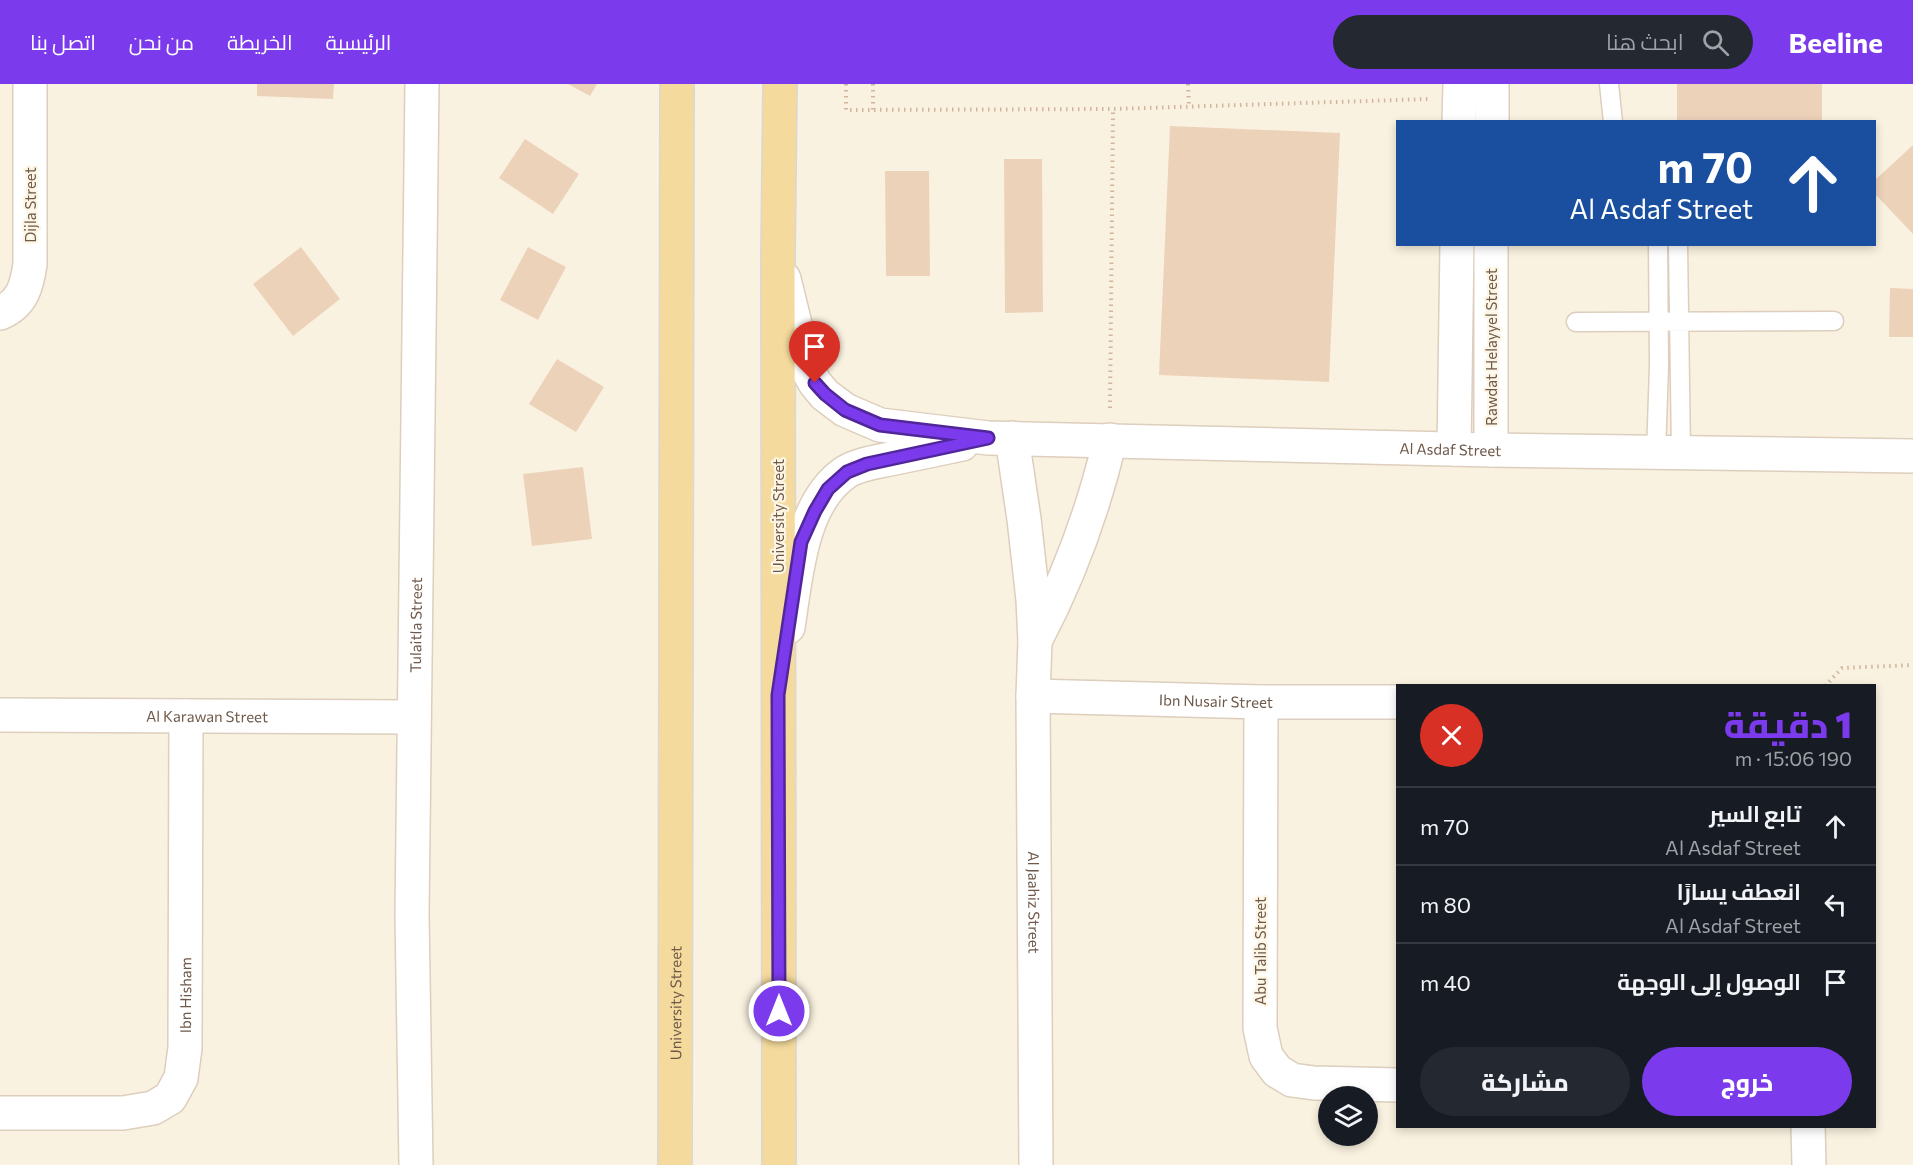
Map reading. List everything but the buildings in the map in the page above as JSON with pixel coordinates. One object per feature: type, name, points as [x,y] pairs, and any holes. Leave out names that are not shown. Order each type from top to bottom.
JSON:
[{"type":"main road","name":"University Street","points":[[675,1165],[677,84]]},
{"type":"main road","name":"University Street","points":[[779,1165],[778,255],[780,84]]},
{"type":"street","name":"Dijla Street","points":[[0,313],[18,301],[28,284],[30,84]]},
{"type":"street","name":"Tulaitla Street","points":[[416,1165],[412,914],[422,84]]},
{"type":"street","points":[[1492,84],[1492,120]]},
{"type":"street","points":[[1454,449],[1457,246]]},
{"type":"street","name":"Rawdat Helayyel Street","points":[[1491,246],[1491,450]]},
{"type":"street","name":"Al Asdaf Street","points":[[778,255],[805,365],[815,383],[845,410],[880,425],[1000,438],[1491,450],[1913,456]]},
{"type":"street","name":"Al Asdaf Street","points":[[778,695],[801,542],[828,489],[847,472],[867,464],[1000,438]]},
{"type":"street","name":"Al Jaahiz Street","points":[[1000,438],[1024,519],[1035,641],[1036,1165]]},
{"type":"street","name":"Al Jaahiz Street","points":[[1035,641],[1073,563],[1091,512],[1110,440]]},
{"type":"street","name":"Ibn Nusair Street","points":[[1034,696],[1261,702],[1396,702]]},
{"type":"street","name":"Abu Talib Street","points":[[1261,702],[1260,1028],[1266,1056],[1277,1071],[1292,1080],[1314,1083],[1396,1085]]},
{"type":"street","name":"Al Karawan Street","points":[[0,715],[414,717]]},
{"type":"street","name":"Ibn Hisham","points":[[0,1113],[123,1113],[153,1108],[170,1098],[181,1078],[185,1048],[186,716]]},
{"type":"street","points":[[1808,1128],[1809,1165]]},
{"type":"lane","points":[[1609,84],[1612,120]]},
{"type":"lane","points":[[1658,246],[1658,322],[1668,453]]},
{"type":"lane","points":[[1668,453],[1679,321],[1678,246]]},
{"type":"lane","points":[[1576,322],[1834,321]]},
{"type":"path","points":[[846,84],[846,110],[1113,109],[1460,101]]},
{"type":"path","points":[[873,84],[873,110]]},
{"type":"path","points":[[1188,84],[1189,106]]},
{"type":"path","points":[[1110,440],[1113,109]]},
{"type":"path","points":[[1827,684],[1842,668],[1913,665]]},
{"type":"route","points":[[779,1011],[778,695],[801,542],[828,489],[847,472],[867,464],[988,438],[880,425],[845,410],[815,383]]}]
